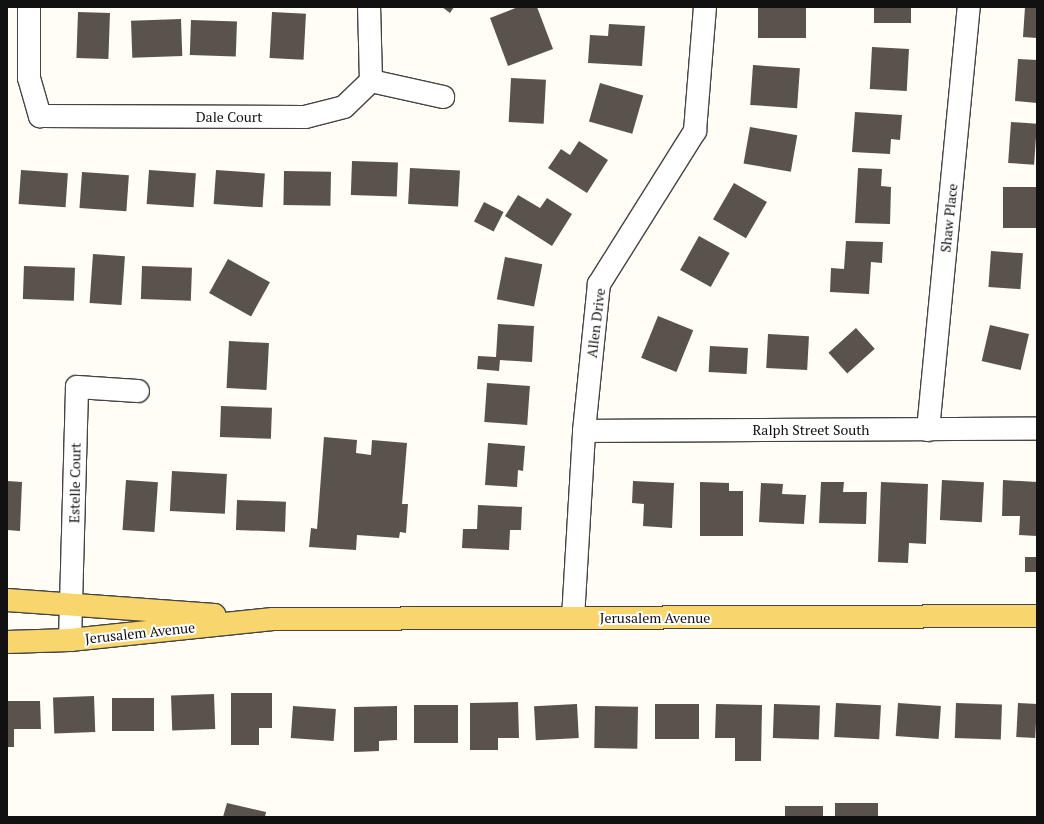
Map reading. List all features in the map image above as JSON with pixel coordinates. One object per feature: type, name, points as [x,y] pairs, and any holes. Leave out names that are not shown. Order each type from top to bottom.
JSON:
[{"type":"main road","name":"Jerusalem Avenue","points":[[7,600],[273,619],[1037,616]]},
{"type":"main road","name":"Jerusalem Avenue","points":[[7,642],[70,640],[273,619]]},
{"type":"street","name":"Dale Court","points":[[29,7],[28,78],[40,116],[305,117],[344,107],[371,81]]},
{"type":"street","points":[[369,7],[371,81],[443,97]]},
{"type":"street","name":"Allen Drive","points":[[573,618],[584,431],[599,284],[695,131],[705,7]]},
{"type":"street","name":"Shaw Place","points":[[928,430],[969,7]]},
{"type":"street","name":"Estelle Court","points":[[70,640],[77,387],[138,391]]},
{"type":"street","name":"Ralph Street South","points":[[584,431],[1037,429]]},
{"type":"building","points":[[442,7],[454,7],[450,13]]},
{"type":"building","points":[[518,7],[537,7],[553,49],[508,66],[490,18]]},
{"type":"building","points":[[758,7],[806,7],[806,38],[758,38]]},
{"type":"building","points":[[874,7],[911,7],[911,23],[874,23]]},
{"type":"building","points":[[1025,7],[1037,7],[1037,38],[1023,37]]},
{"type":"building","points":[[78,12],[110,13],[108,59],[76,58]]},
{"type":"building","points":[[272,12],[306,14],[304,60],[270,58]]},
{"type":"building","points":[[181,19],[182,56],[132,58],[131,21]]},
{"type":"building","points":[[191,20],[237,22],[236,57],[190,55]]},
{"type":"building","points":[[609,24],[645,26],[642,66],[588,63],[590,35],[608,36]]},
{"type":"building","points":[[872,47],[909,49],[907,91],[870,89]]},
{"type":"building","points":[[1018,59],[1037,60],[1037,103],[1015,101]]},
{"type":"building","points":[[753,65],[800,68],[797,108],[750,105]]},
{"type":"building","points":[[511,78],[546,80],[544,124],[509,122]]},
{"type":"building","points":[[600,83],[643,95],[632,134],[589,121]]},
{"type":"building","points":[[855,112],[902,115],[900,140],[891,139],[890,154],[852,152]]},
{"type":"building","points":[[1011,122],[1037,124],[1034,165],[1008,163]]},
{"type":"building","points":[[750,127],[797,135],[791,172],[744,163]]},
{"type":"building","points":[[579,141],[608,160],[587,193],[548,168],[561,149],[570,155]]},
{"type":"building","points":[[352,161],[398,163],[397,197],[351,195]]},
{"type":"building","points":[[410,168],[460,171],[458,207],[408,204]]},
{"type":"building","points":[[858,168],[882,169],[881,186],[891,187],[890,224],[855,223]]},
{"type":"building","points":[[21,170],[68,173],[66,207],[19,204]]},
{"type":"building","points":[[149,170],[196,173],[194,207],[147,204]]},
{"type":"building","points":[[216,170],[265,173],[263,207],[214,204]]},
{"type":"building","points":[[284,171],[331,172],[330,206],[283,205]]},
{"type":"building","points":[[82,172],[129,175],[126,211],[79,208]]},
{"type":"building","points":[[734,183],[767,202],[746,238],[713,219]]},
{"type":"building","points":[[1003,187],[1037,187],[1037,228],[1003,228]]},
{"type":"building","points":[[518,195],[540,208],[547,198],[572,214],[552,246],[505,216]]},
{"type":"building","points":[[484,202],[504,212],[494,232],[474,222]]},
{"type":"building","points":[[699,236],[730,253],[711,287],[680,270]]},
{"type":"building","points":[[846,241],[883,242],[882,263],[871,262],[869,294],[830,292],[831,268],[844,269]]},
{"type":"building","points":[[991,251],[1023,253],[1020,289],[988,287]]},
{"type":"building","points":[[93,254],[125,256],[122,305],[90,303]]},
{"type":"building","points":[[505,257],[542,264],[534,306],[497,299]]},
{"type":"building","points":[[228,259],[270,282],[251,316],[209,293]]},
{"type":"building","points":[[24,266],[75,268],[74,301],[23,299]]},
{"type":"building","points":[[142,266],[192,268],[191,301],[141,299]]},
{"type":"building","points":[[658,316],[693,330],[676,372],[641,358]]},
{"type":"building","points":[[498,324],[534,326],[532,362],[500,360],[499,371],[477,369],[478,356],[496,357]]},
{"type":"building","points":[[990,325],[1029,334],[1021,370],[982,361]]},
{"type":"building","points":[[856,328],[875,349],[847,374],[829,353]]},
{"type":"building","points":[[768,334],[809,336],[807,370],[766,368]]},
{"type":"building","points":[[229,341],[269,343],[266,390],[227,388]]},
{"type":"building","points":[[710,346],[748,348],[747,374],[709,372]]},
{"type":"building","points":[[487,383],[530,386],[527,425],[484,422]]},
{"type":"building","points":[[221,406],[272,408],[271,439],[220,437]]},
{"type":"building","points":[[324,437],[357,440],[356,453],[371,455],[372,440],[407,443],[402,504],[408,504],[406,533],[400,532],[399,538],[357,535],[356,550],[309,547],[311,528],[317,529]]},
{"type":"building","points":[[488,443],[525,446],[523,471],[518,470],[517,487],[485,485]]},
{"type":"building","points":[[172,471],[227,474],[225,514],[170,511]]},
{"type":"building","points":[[126,480],[158,482],[154,532],[123,530]]},
{"type":"building","points":[[942,480],[984,482],[982,522],[940,520]]},
{"type":"building","points":[[1003,480],[1037,482],[1037,536],[1019,535],[1020,516],[1002,516]]},
{"type":"building","points":[[7,481],[22,482],[20,531],[7,530]]},
{"type":"building","points":[[633,481],[674,483],[672,528],[643,526],[644,504],[632,503]]},
{"type":"building","points":[[700,482],[729,483],[729,491],[743,491],[743,536],[700,536]]},
{"type":"building","points":[[821,482],[844,482],[843,492],[867,492],[866,524],[819,523]]},
{"type":"building","points":[[881,482],[928,484],[926,544],[909,543],[908,563],[878,562]]},
{"type":"building","points":[[761,483],[783,484],[782,494],[806,495],[804,524],[759,522]]},
{"type":"building","points":[[237,500],[286,502],[285,532],[236,530]]},
{"type":"building","points":[[478,505],[522,507],[521,530],[510,530],[509,550],[462,548],[463,529],[477,529]]},
{"type":"building","points":[[1025,557],[1037,557],[1037,572],[1025,572]]},
{"type":"building","points":[[231,693],[272,693],[272,728],[259,728],[259,745],[231,745]]},
{"type":"building","points":[[214,694],[215,729],[172,730],[171,696]]},
{"type":"building","points":[[94,696],[95,732],[54,733],[53,697]]},
{"type":"building","points":[[112,698],[154,698],[154,731],[112,731]]},
{"type":"building","points":[[7,701],[40,701],[41,729],[14,729],[14,747],[7,747]]},
{"type":"building","points":[[518,702],[519,738],[498,738],[498,750],[470,750],[470,703]]},
{"type":"building","points":[[836,703],[881,705],[879,739],[834,737]]},
{"type":"building","points":[[898,703],[941,706],[939,739],[896,736]]},
{"type":"building","points":[[956,703],[1002,705],[1001,740],[955,738]]},
{"type":"building","points":[[1018,703],[1037,704],[1035,738],[1016,737]]},
{"type":"building","points":[[577,704],[579,738],[536,740],[534,706]]},
{"type":"building","points":[[655,704],[699,704],[699,739],[655,739]]},
{"type":"building","points":[[716,704],[762,705],[761,761],[735,761],[735,738],[715,738]]},
{"type":"building","points":[[774,704],[820,706],[819,740],[773,738]]},
{"type":"building","points":[[414,705],[458,705],[458,743],[414,743]]},
{"type":"building","points":[[293,706],[336,709],[334,741],[291,738]]},
{"type":"building","points":[[397,706],[397,740],[379,741],[379,751],[354,752],[354,707]]},
{"type":"building","points":[[595,706],[638,707],[637,749],[594,748]]},
{"type":"building","points":[[227,803],[266,812],[265,817],[223,817]]},
{"type":"building","points":[[835,803],[878,803],[878,817],[835,817]]},
{"type":"building","points":[[785,806],[823,806],[823,817],[785,817]]}]
